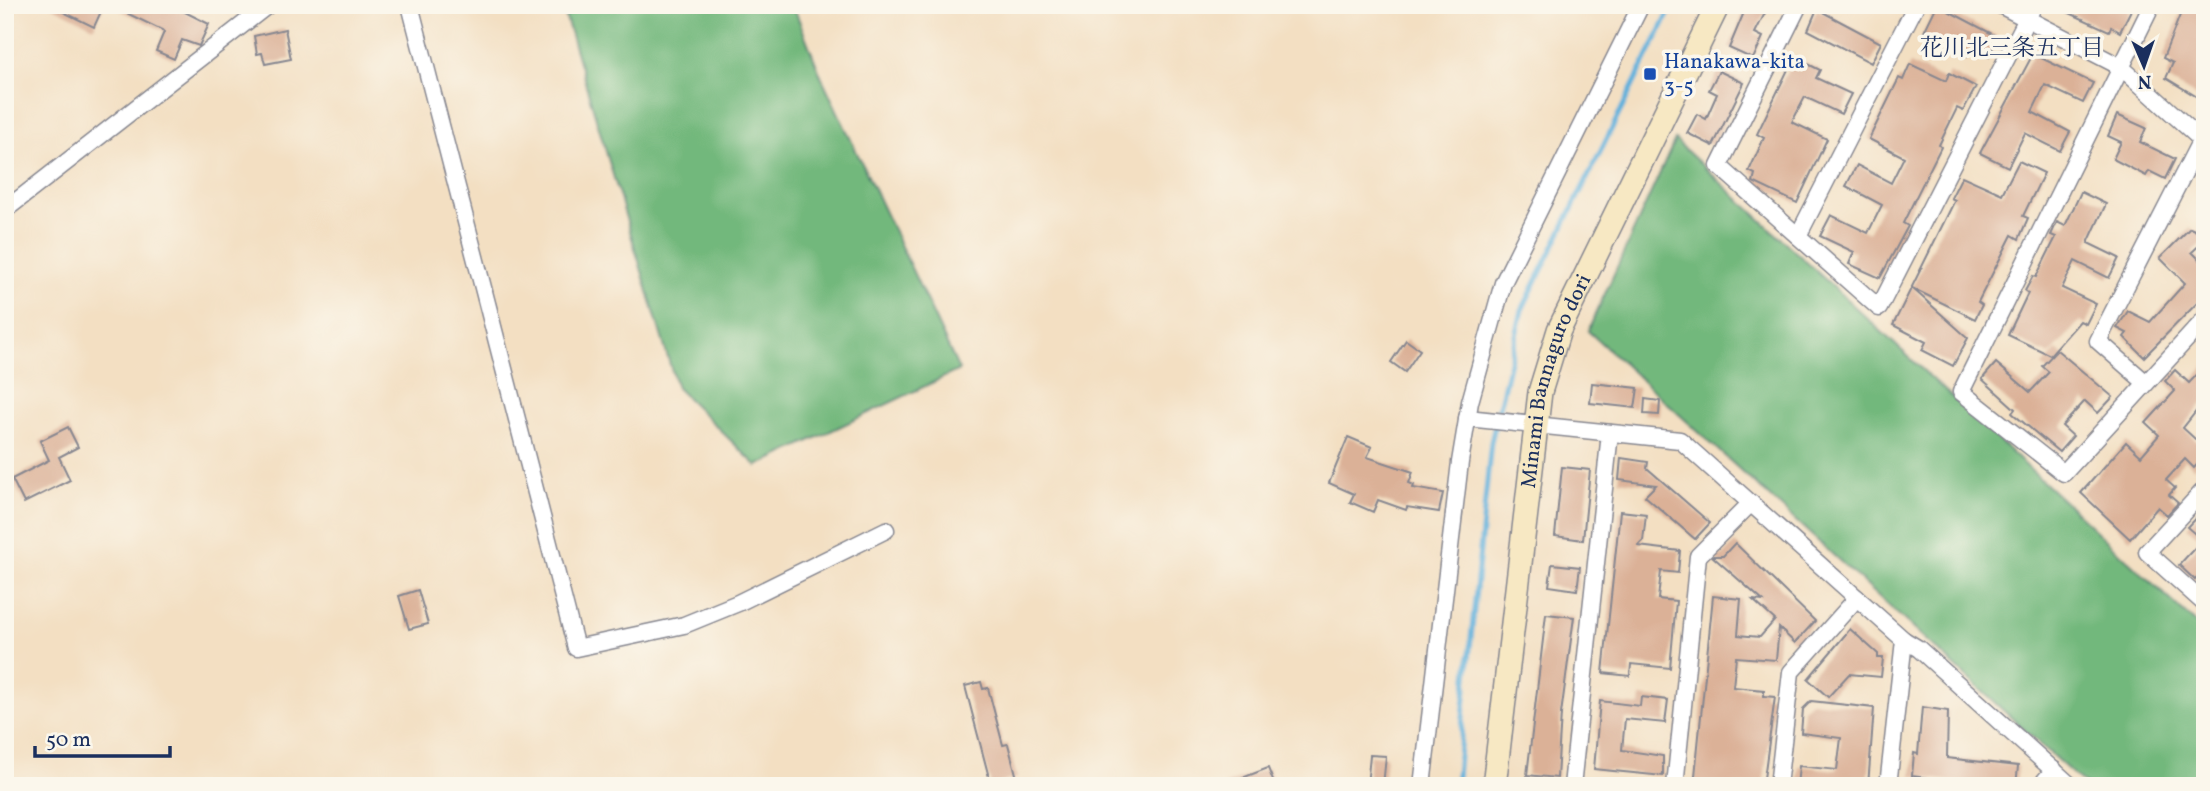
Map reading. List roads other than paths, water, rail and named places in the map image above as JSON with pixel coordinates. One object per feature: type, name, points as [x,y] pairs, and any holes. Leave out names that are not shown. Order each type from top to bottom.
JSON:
[{"type":"street","points":[[5,209],[268,5]]},
{"type":"street","points":[[410,5],[576,648],[684,625],[738,603],[886,530]]},
{"type":"street","points":[[1422,786],[1467,418],[1503,283],[1641,5]]},
{"type":"street","name":"Minami Bannaguro dori","points":[[1494,786],[1540,392],[1559,330],[1718,5]]},
{"type":"street","points":[[1799,5],[1720,166],[1879,308],[2030,12]]},
{"type":"street","points":[[1798,236],[1916,5]]},
{"type":"street","points":[[2000,5],[2030,12],[2121,67],[2204,138],[2098,341],[2146,383]]},
{"type":"street","points":[[2152,5],[1961,392],[2064,473],[2205,319]]},
{"type":"street","points":[[1467,418],[1680,440],[2071,786]]},
{"type":"street","points":[[1572,786],[1610,433]]},
{"type":"street","points":[[2205,489],[2147,552],[2205,604]]},
{"type":"street","points":[[1675,786],[1698,556],[1751,503]]},
{"type":"street","points":[[1778,786],[1791,672],[1857,598]]},
{"type":"street","points":[[1888,786],[1904,640]]},
{"type":"street","points":[[2039,786],[2054,770]]},
{"type":"waterway","points":[[1456,786],[1491,442],[1522,310],[1673,5]]},
{"type":"place","name":"Hanakawa-kita 3-5","points":[[1650,74]]},
{"type":"district","name":"花川北三条五丁目","points":[[2012,49]]}]
